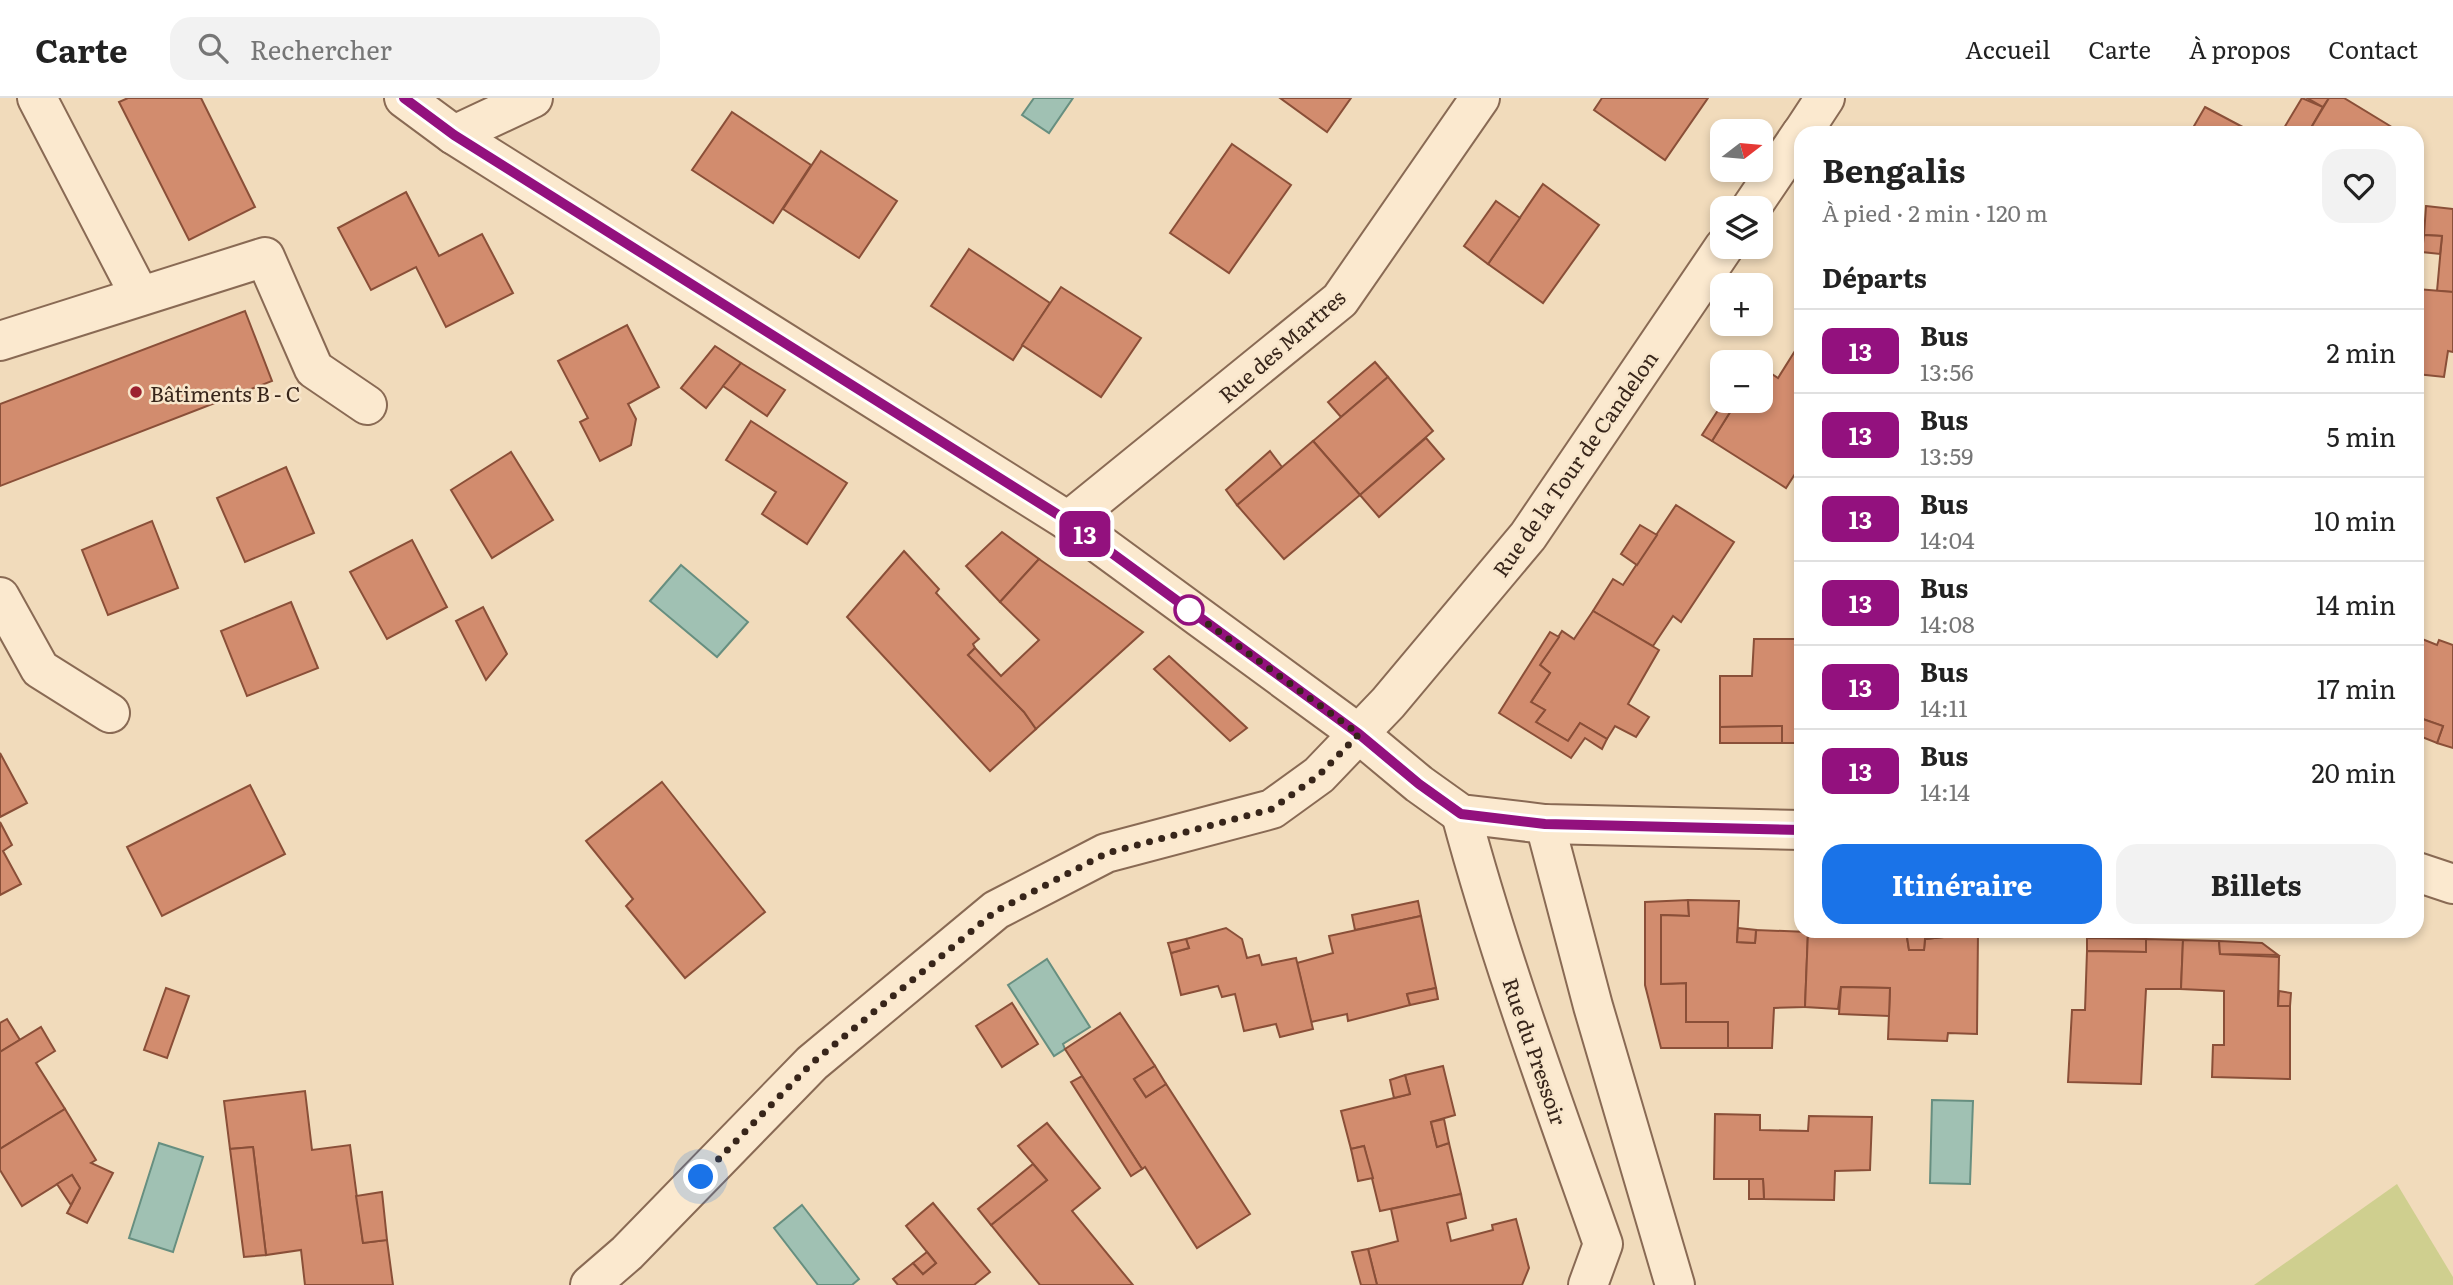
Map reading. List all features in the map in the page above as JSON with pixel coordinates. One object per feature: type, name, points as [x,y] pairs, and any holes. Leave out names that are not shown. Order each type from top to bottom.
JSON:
[{"type":"street","points":[[37,98],[140,296]]},
{"type":"street","points":[[404,98],[454,135],[1068,521],[1359,734],[1419,784],[1461,814],[1545,824],[1794,830]]},
{"type":"street","points":[[454,135],[533,98]]},
{"type":"street","name":"Rue des Martres","points":[[1068,521],[1340,300],[1479,98]]},
{"type":"street","points":[[1806,126],[1825,98]]},
{"type":"street","points":[[1759,196],[1794,144]]},
{"type":"street","points":[[0,341],[265,257],[314,369],[367,405]]},
{"type":"street","name":"Rue de la Tour de Candelon","points":[[590,1285],[627,1253],[812,1063],[996,911],[1107,853],[1272,809],[1319,775],[1405,684],[1528,536],[1716,259]]},
{"type":"street","points":[[0,597],[40,669],[110,713]]},
{"type":"street","name":"Rue du Pressoir","points":[[1461,814],[1475,869],[1603,1244],[1587,1285]]},
{"type":"street","points":[[1545,824],[1592,1006],[1675,1285]]},
{"type":"street","points":[[2424,874],[2453,884]]},
{"type":"green space","points":[[2397,1184],[2453,1277],[2453,1285],[2254,1285]]},
{"type":"shaded area","points":[[1034,98],[1073,98],[1049,133],[1022,115]]},
{"type":"shaded area","points":[[681,565],[748,622],[717,657],[650,601]]},
{"type":"shaded area","points":[[1047,959],[1090,1027],[1063,1044],[1065,1049],[1054,1056],[1008,985]]},
{"type":"shaded area","points":[[1932,1100],[1973,1101],[1970,1184],[1930,1183]]},
{"type":"shaded area","points":[[159,1143],[203,1157],[173,1252],[129,1238]]},
{"type":"shaded area","points":[[802,1205],[859,1279],[852,1285],[818,1285],[774,1228]]},
{"type":"building","points":[[128,98],[201,98],[255,207],[189,240],[119,102]]},
{"type":"building","points":[[1280,98],[1351,98],[1327,132]]},
{"type":"building","points":[[1602,98],[1708,98],[1665,160],[1594,110]]},
{"type":"building","points":[[2302,98],[2323,107],[2312,126],[2285,126]]},
{"type":"building","points":[[2307,98],[2329,98],[2323,107]]},
{"type":"building","points":[[2329,98],[2344,98],[2390,126],[2312,126]]},
{"type":"building","points":[[2205,107],[2241,126],[2194,126]]},
{"type":"building","points":[[732,112],[811,165],[773,223],[692,170]]},
{"type":"building","points":[[1232,144],[1291,185],[1229,273],[1170,233]]},
{"type":"building","points":[[821,151],[897,201],[859,258],[783,209]]},
{"type":"building","points":[[1543,184],[1599,225],[1543,303],[1488,264]]},
{"type":"building","points":[[406,192],[439,256],[482,234],[513,293],[446,327],[416,267],[371,290],[338,228]]},
{"type":"building","points":[[1496,201],[1520,218],[1488,264],[1464,246]]},
{"type":"building","points":[[2426,206],[2453,209],[2453,292],[2437,291],[2442,236],[2424,235]]},
{"type":"building","points":[[2424,235],[2442,236],[2440,254],[2424,252]]},
{"type":"building","points":[[969,249],[1050,303],[1013,360],[931,306]]},
{"type":"building","points":[[1061,287],[1141,338],[1101,397],[1022,345]]},
{"type":"building","points":[[2424,290],[2453,292],[2453,352],[2448,351],[2444,377],[2424,375]]},
{"type":"building","name":"Bâtiments B - C","points":[[245,311],[272,381],[0,486],[0,404]]},
{"type":"building","points":[[627,325],[659,387],[628,404],[636,419],[631,445],[600,461],[580,422],[588,418],[558,361]]},
{"type":"building","points":[[715,346],[741,363],[706,408],[681,388]]},
{"type":"building","points":[[1794,353],[1794,476],[1786,488],[1712,441],[1730,413],[1773,413],[1773,375],[1778,378]]},
{"type":"building","points":[[1375,362],[1388,377],[1341,417],[1328,402]]},
{"type":"building","points":[[741,363],[785,390],[767,416],[723,386]]},
{"type":"building","points":[[1388,377],[1433,431],[1360,495],[1313,441]]},
{"type":"building","points":[[1716,413],[1730,413],[1712,441],[1702,435]]},
{"type":"building","points":[[751,421],[847,483],[807,544],[762,514],[776,492],[726,460]]},
{"type":"building","points":[[1426,438],[1444,459],[1379,517],[1360,495]]},
{"type":"building","points":[[1313,441],[1360,495],[1284,559],[1237,505]]},
{"type":"building","points":[[1270,451],[1282,467],[1237,505],[1226,490]]},
{"type":"building","points":[[511,452],[553,520],[492,558],[451,490]]},
{"type":"building","points":[[286,467],[314,533],[245,562],[217,498]]},
{"type":"building","points":[[1676,505],[1734,542],[1681,622],[1673,616],[1653,646],[1593,611],[1613,579],[1623,585]]},
{"type":"building","points":[[152,521],[178,588],[108,615],[82,550]]},
{"type":"building","points":[[1640,525],[1657,535],[1637,565],[1621,554]]},
{"type":"building","points":[[1002,532],[1039,559],[1000,602],[966,566]]},
{"type":"building","points":[[412,540],[447,607],[387,639],[350,572]]},
{"type":"building","points":[[904,551],[939,589],[936,593],[979,639],[973,644],[975,648],[968,655],[1024,712],[1036,729],[990,771],[847,617]]},
{"type":"building","points":[[1039,559],[1143,632],[1036,729],[1024,712],[968,655],[975,648],[1001,676],[1039,640],[1000,602]]},
{"type":"building","points":[[291,602],[318,668],[247,696],[221,631]]},
{"type":"building","points":[[483,607],[507,654],[486,680],[456,621]]},
{"type":"building","points":[[1593,611],[1659,650],[1628,704],[1649,717],[1636,737],[1615,726],[1607,739],[1580,723],[1568,741],[1536,722],[1545,710],[1531,702],[1550,673],[1540,665],[1562,631],[1574,639]]},
{"type":"building","points":[[1550,632],[1559,637],[1540,665],[1550,673],[1531,702],[1545,710],[1536,722],[1568,741],[1580,723],[1607,739],[1602,749],[1585,738],[1571,758],[1499,713]]},
{"type":"building","points":[[1754,639],[1794,639],[1794,743],[1782,743],[1782,726],[1720,727],[1720,676],[1752,676]]},
{"type":"building","points":[[2424,640],[2437,645],[2439,640],[2453,645],[2453,748],[2437,743],[2443,726],[2424,719]]},
{"type":"building","points":[[1169,656],[1247,728],[1230,741],[1154,669]]},
{"type":"building","points":[[2424,719],[2443,726],[2437,743],[2424,738]]},
{"type":"building","points":[[1782,726],[1782,743],[1720,743],[1720,727]]},
{"type":"building","points":[[0,753],[27,803],[0,817]]},
{"type":"building","points":[[662,782],[765,912],[685,978],[626,906],[633,899],[586,841]]},
{"type":"building","points":[[250,785],[285,854],[162,916],[127,847]]},
{"type":"building","points":[[0,822],[12,845],[3,851],[21,884],[0,895]]},
{"type":"building","points":[[1688,900],[1689,916],[1661,915],[1661,984],[1686,983],[1686,1022],[1728,1022],[1728,1048],[1661,1048],[1645,985],[1645,902]]},
{"type":"building","points":[[1688,900],[1739,901],[1737,942],[1755,943],[1756,930],[1794,931],[1794,938],[1808,938],[1805,1007],[1774,1008],[1772,1048],[1728,1048],[1728,1022],[1686,1022],[1686,983],[1661,984],[1661,915],[1689,916]]},
{"type":"building","points":[[1418,901],[1421,916],[1355,930],[1352,915]]},
{"type":"building","points":[[1421,916],[1436,988],[1407,994],[1410,1005],[1348,1021],[1347,1014],[1311,1022],[1297,963],[1333,953],[1329,936]]},
{"type":"building","points":[[1226,928],[1242,939],[1247,958],[1259,955],[1262,965],[1296,958],[1313,1029],[1280,1037],[1276,1024],[1244,1031],[1235,994],[1222,997],[1218,986],[1181,995],[1171,953],[1189,948],[1186,939]]},
{"type":"building","points":[[1738,928],[1756,930],[1755,943],[1737,942]]},
{"type":"building","points":[[1808,938],[1907,938],[1909,950],[1924,950],[1925,939],[1978,938],[1977,1034],[1948,1033],[1947,1041],[1888,1039],[1890,988],[1841,987],[1838,1009],[1805,1007]]},
{"type":"building","points":[[1907,938],[1934,938],[1925,939],[1924,950],[1909,950]]},
{"type":"building","points":[[2087,938],[2146,939],[2146,952],[2087,951]]},
{"type":"building","points":[[1186,939],[1189,948],[1171,953],[1168,943]]},
{"type":"building","points":[[2146,939],[2183,940],[2181,989],[2146,989],[2141,1084],[2068,1082],[2072,1010],[2085,1010],[2087,951],[2146,952]]},
{"type":"building","points":[[2183,940],[2219,941],[2220,954],[2279,957],[2278,1006],[2290,1006],[2290,1079],[2212,1077],[2213,1045],[2224,1045],[2224,991],[2181,989]]},
{"type":"building","points":[[2219,941],[2262,943],[2278,955],[2220,954]]},
{"type":"building","points":[[1841,987],[1890,988],[1889,1016],[1839,1014]]},
{"type":"building","points":[[166,988],[189,996],[167,1058],[144,1050]]},
{"type":"building","points":[[1436,988],[1438,999],[1410,1005],[1407,994]]},
{"type":"building","points":[[2279,991],[2291,993],[2290,1006],[2278,1006]]},
{"type":"building","points":[[1012,1003],[1038,1044],[1002,1067],[976,1026]]},
{"type":"building","points":[[1120,1013],[1155,1066],[1134,1079],[1146,1097],[1166,1084],[1250,1214],[1197,1248],[1145,1167],[1142,1169],[1065,1049]]},
{"type":"building","points":[[7,1019],[20,1040],[0,1052],[0,1023]]},
{"type":"building","points":[[41,1027],[55,1051],[36,1063],[65,1109],[0,1149],[0,1052]]},
{"type":"building","points":[[1155,1066],[1166,1084],[1146,1097],[1134,1079]]},
{"type":"building","points":[[1443,1066],[1455,1115],[1431,1122],[1437,1147],[1449,1143],[1461,1194],[1380,1211],[1364,1146],[1351,1149],[1341,1111],[1410,1094],[1405,1075]]},
{"type":"building","points":[[1405,1075],[1410,1094],[1394,1098],[1390,1080]]},
{"type":"building","points":[[1082,1076],[1142,1169],[1131,1176],[1071,1082]]},
{"type":"building","points":[[305,1091],[312,1150],[350,1145],[363,1243],[387,1240],[393,1285],[305,1285],[301,1250],[266,1255],[253,1147],[230,1149],[224,1101]]},
{"type":"building","points":[[65,1109],[96,1160],[91,1163],[113,1173],[87,1223],[67,1213],[80,1188],[72,1175],[22,1206],[0,1170],[0,1149]]},
{"type":"building","points":[[1715,1114],[1760,1115],[1760,1130],[1808,1131],[1809,1116],[1872,1117],[1870,1170],[1835,1171],[1834,1200],[1764,1199],[1763,1179],[1714,1179]]},
{"type":"building","points":[[1444,1119],[1449,1143],[1437,1147],[1431,1122]]},
{"type":"building","points":[[1047,1123],[1100,1188],[1072,1211],[1133,1285],[1040,1285],[991,1225],[1047,1180],[1018,1146]]},
{"type":"building","points":[[1364,1146],[1373,1178],[1358,1181],[1351,1149]]},
{"type":"building","points":[[253,1147],[266,1255],[244,1257],[230,1149]]},
{"type":"building","points":[[1033,1164],[1047,1180],[991,1225],[978,1209]]},
{"type":"building","points":[[72,1175],[80,1188],[71,1205],[57,1184]]},
{"type":"building","points":[[1749,1179],[1763,1179],[1764,1199],[1749,1199]]},
{"type":"building","points":[[382,1192],[387,1240],[363,1243],[356,1196]]},
{"type":"building","points":[[1461,1194],[1466,1218],[1447,1223],[1451,1241],[1493,1230],[1492,1225],[1516,1219],[1529,1268],[1522,1285],[1377,1285],[1368,1249],[1398,1241],[1391,1209]]},
{"type":"building","points":[[933,1203],[990,1272],[974,1285],[898,1285],[893,1279],[913,1263],[923,1274],[936,1263],[906,1226]]},
{"type":"building","points":[[1368,1249],[1377,1285],[1361,1285],[1352,1252]]},
{"type":"building","points":[[927,1252],[936,1263],[923,1274],[913,1263]]},
{"type":"bus line","name":"13","points":[[404,98],[454,135],[1068,521],[1359,734],[1419,784],[1461,814],[1545,824],[1794,830]]},
{"type":"place","name":"Bâtiments B - C","points":[[136,392]]},
{"type":"route","points":[[701,1177],[812,1063],[996,911],[1107,853],[1272,809],[1319,775],[1359,734],[1189,610]]}]
